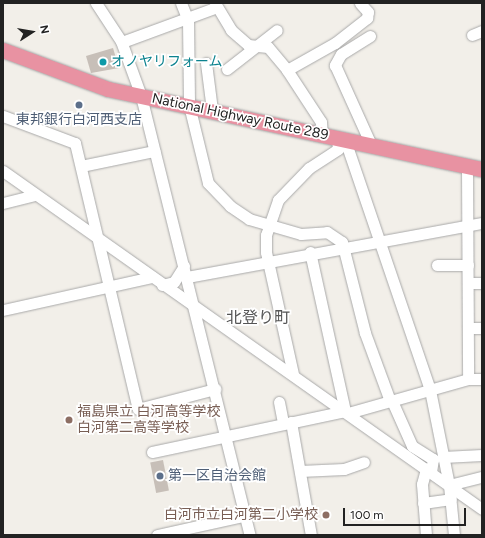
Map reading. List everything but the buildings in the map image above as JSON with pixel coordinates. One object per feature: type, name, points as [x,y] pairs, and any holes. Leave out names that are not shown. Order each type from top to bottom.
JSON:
[{"type":"highway","name":"National Highway Route 289","points":[[3,50],[65,75],[141,96],[189,105],[372,147],[475,168]]},
{"type":"street","points":[[96,3],[122,42],[141,96],[154,151],[188,277],[226,437],[247,515],[250,535]]},
{"type":"street","points":[[181,3],[188,20],[189,105],[208,183],[244,216],[301,234],[332,234],[344,247],[365,332],[391,401],[412,446],[433,460],[428,470],[423,503],[426,535]]},
{"type":"street","points":[[287,70],[335,43],[367,18],[368,12],[360,3]]},
{"type":"street","points":[[122,42],[188,20],[216,5],[231,30],[248,45],[268,47],[287,70],[321,122],[334,138],[377,240],[430,390],[449,485],[454,535]]},
{"type":"street","points":[[226,69],[277,30]]},
{"type":"street","points":[[370,36],[341,54],[335,65],[372,147]]},
{"type":"street","points":[[206,63],[212,110]]},
{"type":"street","points":[[3,116],[73,140],[81,166],[110,285],[138,409],[215,389]]},
{"type":"street","points":[[293,374],[268,261],[266,236],[278,200],[292,183],[338,149],[334,138]]},
{"type":"street","points":[[81,166],[154,151]]},
{"type":"street","points":[[468,379],[468,222],[475,168]]},
{"type":"street","points":[[3,172],[195,309],[293,374],[482,509]]},
{"type":"street","points":[[3,203],[35,195]]},
{"type":"street","points":[[188,277],[468,222],[482,222]]},
{"type":"street","points":[[310,252],[346,412]]},
{"type":"street","points":[[437,265],[468,265]]},
{"type":"street","points":[[162,285],[174,282],[184,266]]},
{"type":"street","points":[[3,310],[110,285],[152,277]]},
{"type":"street","points":[[468,283],[482,283]]},
{"type":"street","points":[[468,328],[482,328]]},
{"type":"street","points":[[152,452],[226,437],[287,422],[346,412],[468,379],[482,379]]},
{"type":"street","points":[[279,402],[287,422],[300,471],[311,535]]},
{"type":"street","points":[[444,457],[482,455]]},
{"type":"street","points":[[300,471],[344,469],[364,462]]},
{"type":"street","points":[[449,485],[482,477]]},
{"type":"street","points":[[423,503],[451,499]]},
{"type":"street","points":[[157,535],[202,530],[247,515]]},
{"type":"place","name":"オノヤリフォーム","points":[[103,62]]},
{"type":"place","name":"東邦銀行白河西支店","points":[[79,105]]},
{"type":"place","name":"福島県立 白河高等学校 白河第二高等学校","points":[[69,420]]},
{"type":"place","name":"第一区自治会館","points":[[160,476]]},
{"type":"place","name":"白河市立白河第二小学校","points":[[326,515]]},
{"type":"district","name":"北登り町","points":[[258,318]]}]
